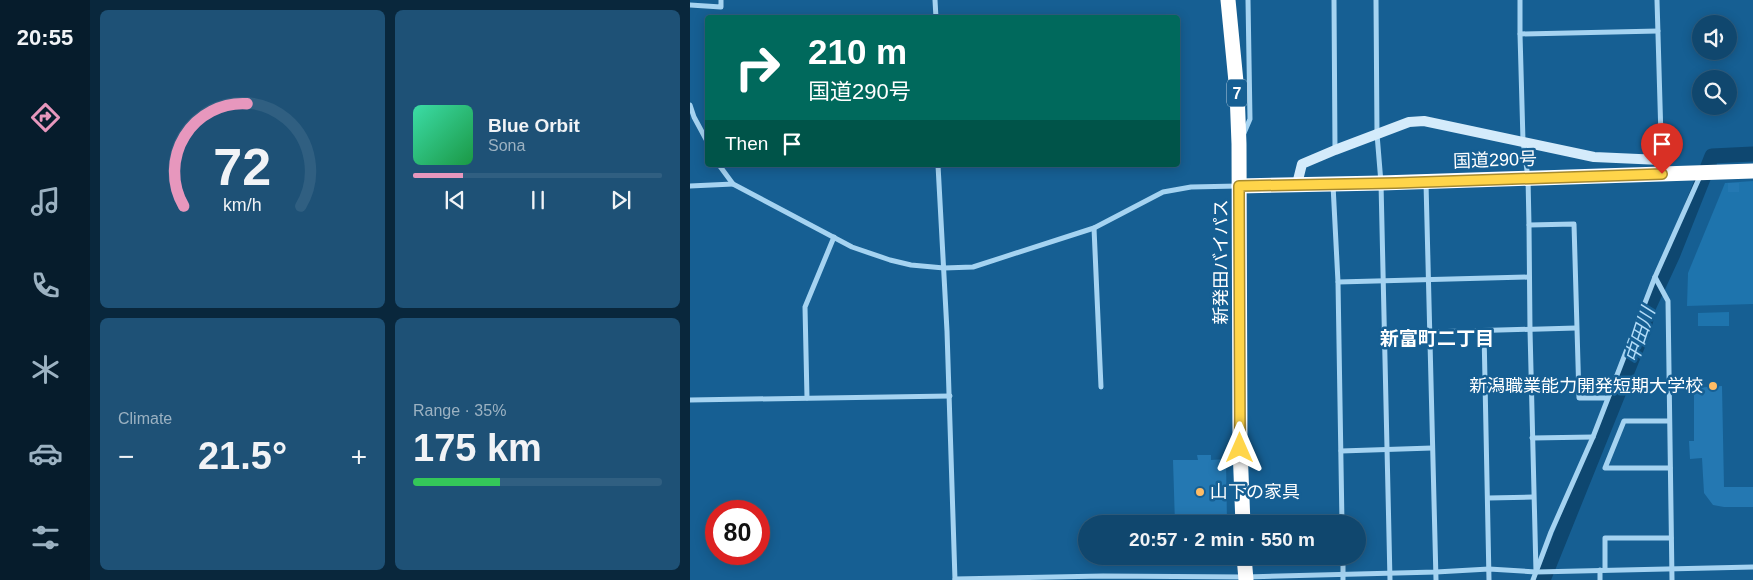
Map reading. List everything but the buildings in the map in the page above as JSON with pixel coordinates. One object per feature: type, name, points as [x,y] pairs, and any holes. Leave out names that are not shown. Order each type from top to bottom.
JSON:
[{"type":"highway","name":"新発田バイパス","points":[[1228,0],[1235,62],[1239,144],[1240,448],[1243,515]]},
{"type":"highway","name":"国道290号","points":[[1239,186],[1528,178],[1662,167],[1708,173],[1753,171]]},
{"type":"highway","points":[[1245,565],[1246,578]]},
{"type":"street","points":[[690,5],[721,7],[721,0]]},
{"type":"street","points":[[935,0],[936,15]]},
{"type":"street","points":[[1239,144],[1250,119],[1248,0]]},
{"type":"street","points":[[1334,0],[1335,150]]},
{"type":"street","points":[[1376,0],[1377,134],[1381,183],[1390,580]]},
{"type":"street","points":[[1520,0],[1523,141],[1528,178],[1533,497],[1538,572]]},
{"type":"street","points":[[1297,184],[1302,164],[1409,122],[1424,121],[1594,157],[1662,167],[1657,0]]},
{"type":"street","points":[[1520,34],[1658,31]]},
{"type":"street","points":[[690,105],[705,138]]},
{"type":"street","points":[[720,167],[732,184],[852,246],[890,260],[911,265],[944,268],[973,267],[1094,228],[1162,192],[1191,187],[1239,186]]},
{"type":"street","points":[[938,167],[950,396],[955,579],[1103,576],[1343,577],[1390,573],[1489,570],[1538,572],[1753,567]]},
{"type":"street","points":[[1532,580],[1538,572],[1551,532],[1593,437],[1655,277],[1708,173]]},
{"type":"street","points":[[1426,182],[1436,580]]},
{"type":"street","points":[[690,186],[732,184]]},
{"type":"street","points":[[1333,184],[1338,282],[1342,515]]},
{"type":"street","points":[[1529,225],[1574,224],[1579,398],[1607,398]]},
{"type":"street","points":[[1094,228],[1101,386]]},
{"type":"street","points":[[807,398],[805,307],[834,237]]},
{"type":"street","points":[[1338,282],[1529,277]]},
{"type":"street","points":[[1655,277],[1668,301],[1672,580]]},
{"type":"street","points":[[1430,332],[1576,328]]},
{"type":"street","points":[[1484,331],[1489,580]]},
{"type":"street","points":[[690,400],[950,396]]},
{"type":"street","points":[[1669,421],[1624,422],[1605,468],[1670,468]]},
{"type":"street","points":[[1532,438],[1593,437]]},
{"type":"street","points":[[1341,451],[1432,448]]},
{"type":"street","points":[[1488,498],[1533,497]]},
{"type":"street","points":[[1600,580],[1605,538],[1671,538]]},
{"type":"shaded area","points":[[1753,181],[1753,304],[1687,306],[1688,273],[1725,183]]},
{"type":"shaded area","points":[[1729,312],[1729,326],[1698,326],[1698,313]]},
{"type":"waterway","name":"中田川","points":[[1543,580],[1643,332],[1649,306],[1673,254],[1712,156],[1753,154]]},
{"type":"place","name":"新潟職業能力開発短期大学校","points":[[1713,386]]},
{"type":"place","name":"山下の家具","points":[[1200,492]]},
{"type":"district","name":"新富町二丁目","points":[[1437,338]]},
{"type":"route","points":[[1240,448],[1239,186],[1662,174]]}]
